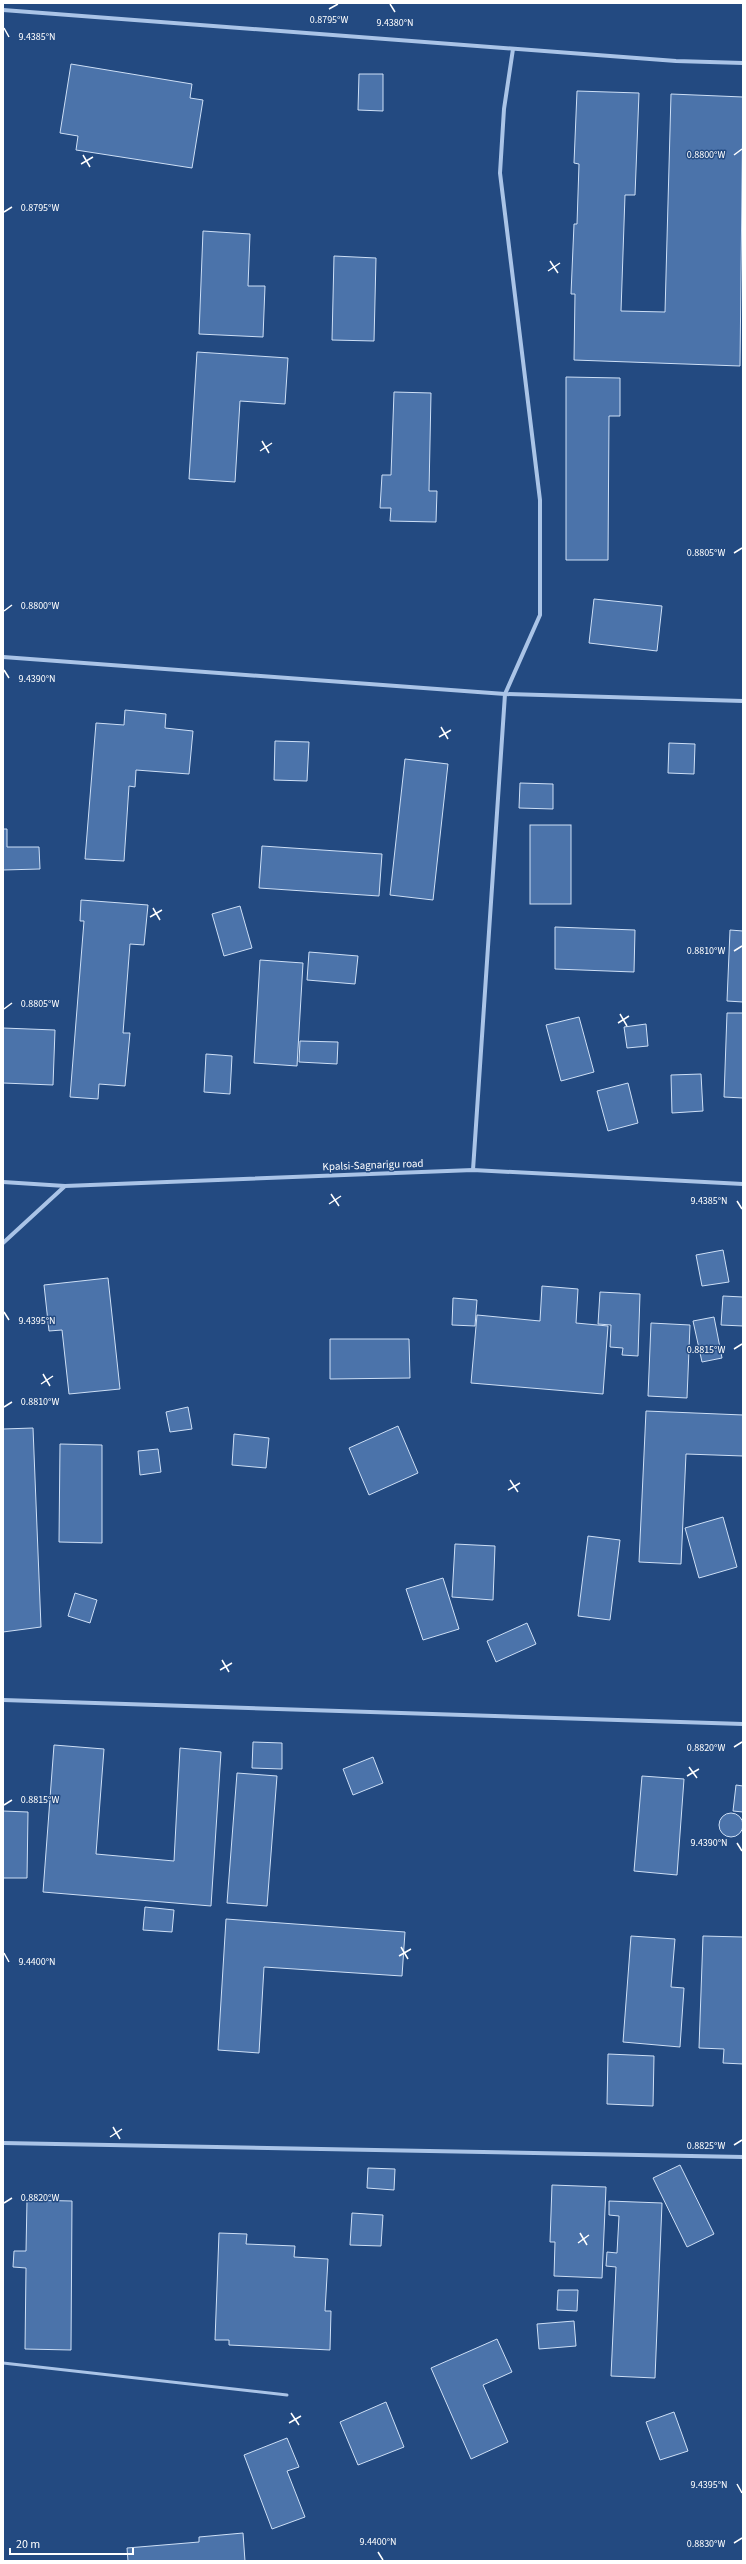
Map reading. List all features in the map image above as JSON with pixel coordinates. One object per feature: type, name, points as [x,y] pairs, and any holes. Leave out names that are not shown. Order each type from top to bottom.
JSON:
[{"type":"street","points":[[3,10],[513,49],[743,63]]},
{"type":"street","points":[[473,1170],[505,694],[540,615],[540,500],[500,173],[504,109],[513,49]]},
{"type":"street","points":[[3,657],[505,694],[743,701]]},
{"type":"street","name":"Kpalsi-Sagnarigu road","points":[[3,1182],[65,1186],[473,1170],[743,1184]]},
{"type":"street","points":[[3,1243],[65,1186]]},
{"type":"street","points":[[3,1700],[743,1724]]},
{"type":"street","points":[[3,2143],[743,2157]]},
{"type":"lane","points":[[3,2363],[286,2395]]},
{"type":"building","points":[[71,64],[192,84],[190,98],[203,100],[192,168],[76,150],[78,136],[60,133]]},
{"type":"building","points":[[359,74],[383,74],[383,111],[358,110]]},
{"type":"building","points":[[577,91],[639,93],[635,195],[625,195],[621,311],[665,312],[671,94],[743,97],[740,366],[574,360],[575,294],[571,294],[574,224],[577,224],[579,164],[574,163]]},
{"type":"building","points":[[203,231],[250,234],[248,286],[265,286],[263,337],[199,334]]},
{"type":"building","points":[[334,256],[376,258],[374,341],[332,340]]},
{"type":"building","points":[[197,352],[288,358],[285,404],[240,401],[235,482],[189,479]]},
{"type":"building","points":[[566,377],[620,378],[620,416],[609,416],[608,560],[566,560]]},
{"type":"building","points":[[394,392],[431,393],[429,491],[437,491],[436,522],[390,521],[391,508],[380,508],[382,475],[391,475]]},
{"type":"building","points":[[594,599],[662,606],[657,651],[589,643]]},
{"type":"building","points":[[125,710],[166,714],[165,728],[193,731],[189,774],[136,770],[135,787],[129,786],[124,861],[85,859],[96,723],[124,725]]},
{"type":"building","points":[[275,741],[309,742],[307,781],[274,780]]},
{"type":"building","points":[[669,743],[695,744],[694,774],[668,773]]},
{"type":"building","points":[[405,759],[448,764],[433,900],[390,895]]},
{"type":"building","points":[[520,783],[553,784],[553,809],[519,808]]},
{"type":"building","points":[[530,825],[571,825],[571,904],[530,904]]},
{"type":"building","points":[[3,829],[7,829],[7,847],[39,847],[40,869],[3,870]]},
{"type":"building","points":[[262,846],[382,854],[379,896],[259,888]]},
{"type":"building","points":[[81,900],[148,905],[144,945],[130,944],[123,1033],[130,1033],[125,1086],[99,1084],[98,1099],[70,1097],[84,921],[80,921]]},
{"type":"building","points":[[240,906],[252,948],[224,956],[212,914]]},
{"type":"building","points":[[555,927],[635,930],[634,972],[555,969]]},
{"type":"building","points":[[730,930],[743,931],[743,1002],[727,1001]]},
{"type":"building","points":[[309,952],[358,956],[355,984],[307,980]]},
{"type":"building","points":[[260,960],[303,963],[297,1066],[254,1063]]},
{"type":"building","points":[[727,1013],[743,1013],[743,1098],[724,1097]]},
{"type":"building","points":[[579,1017],[594,1072],[561,1081],[546,1025]]},
{"type":"building","points":[[646,1024],[648,1046],[627,1048],[624,1027]]},
{"type":"building","points":[[3,1028],[55,1030],[53,1085],[3,1083]]},
{"type":"building","points":[[300,1041],[338,1042],[337,1064],[299,1062]]},
{"type":"building","points":[[206,1054],[232,1056],[230,1094],[204,1092]]},
{"type":"building","points":[[701,1074],[703,1111],[672,1113],[671,1075]]},
{"type":"building","points":[[628,1083],[638,1123],[608,1131],[597,1091]]},
{"type":"building","points":[[723,1250],[729,1282],[702,1286],[696,1255]]},
{"type":"building","points":[[108,1278],[120,1389],[69,1394],[62,1330],[49,1331],[44,1285]]},
{"type":"building","points":[[542,1286],[578,1289],[576,1323],[608,1326],[603,1394],[471,1383],[477,1315],[540,1321]]},
{"type":"building","points":[[600,1292],[640,1294],[638,1356],[622,1355],[623,1348],[610,1347],[611,1325],[598,1324]]},
{"type":"building","points":[[723,1296],[743,1297],[743,1326],[721,1325]]},
{"type":"building","points":[[453,1298],[477,1300],[475,1326],[452,1325]]},
{"type":"building","points":[[714,1317],[722,1358],[702,1362],[693,1321]]},
{"type":"building","points":[[651,1323],[690,1325],[687,1398],[648,1396]]},
{"type":"building","points":[[330,1339],[409,1339],[410,1378],[330,1379]]},
{"type":"building","points":[[188,1407],[192,1429],[170,1432],[166,1412]]},
{"type":"building","points":[[646,1411],[743,1415],[743,1456],[686,1454],[681,1564],[639,1562]]},
{"type":"building","points":[[398,1426],[418,1473],[369,1495],[349,1448]]},
{"type":"building","points":[[33,1428],[41,1627],[3,1632],[3,1429]]},
{"type":"building","points":[[234,1434],[269,1438],[266,1468],[232,1465]]},
{"type":"building","points":[[60,1444],[102,1445],[102,1543],[59,1542]]},
{"type":"building","points":[[158,1449],[161,1472],[140,1475],[138,1451]]},
{"type":"building","points":[[723,1517],[737,1567],[699,1578],[685,1528]]},
{"type":"building","points":[[588,1536],[620,1540],[610,1620],[578,1616]]},
{"type":"building","points":[[455,1544],[495,1546],[493,1600],[452,1597]]},
{"type":"building","points":[[443,1578],[459,1629],[423,1640],[406,1589]]},
{"type":"building","points":[[75,1593],[97,1600],[90,1623],[68,1616]]},
{"type":"building","points":[[527,1623],[536,1644],[496,1662],[487,1641]]},
{"type":"building","points":[[253,1742],[282,1743],[282,1769],[252,1768]]},
{"type":"building","points":[[54,1745],[104,1749],[96,1854],[174,1861],[180,1748],[221,1752],[211,1906],[43,1892]]},
{"type":"building","points":[[373,1757],[383,1783],[353,1795],[343,1769]]},
{"type":"building","points":[[237,1773],[277,1776],[267,1906],[227,1903]]},
{"type":"building","points":[[642,1776],[684,1779],[677,1875],[634,1871]]},
{"type":"building","points":[[736,1785],[743,1786],[743,1812],[733,1811]]},
{"type":"building","points":[[3,1811],[28,1812],[27,1878],[3,1878]]},
{"type":"building","points":[[731,1813],[740,1816],[743,1825],[740,1834],[731,1837],[722,1834],[719,1825],[722,1816]]},
{"type":"building","points":[[145,1907],[174,1910],[172,1932],[143,1930]]},
{"type":"building","points":[[226,1919],[405,1932],[402,1976],[264,1967],[259,2053],[218,2050]]},
{"type":"building","points":[[631,1936],[675,1939],[671,1987],[684,1988],[680,2047],[623,2042]]},
{"type":"building","points":[[703,1936],[743,1937],[743,2064],[723,2063],[724,2049],[699,2048]]},
{"type":"building","points":[[608,2054],[654,2056],[653,2106],[607,2104]]},
{"type":"building","points":[[680,2165],[714,2234],[687,2247],[653,2178]]},
{"type":"building","points":[[368,2168],[395,2169],[394,2190],[367,2188]]},
{"type":"building","points":[[552,2185],[606,2187],[602,2278],[554,2276],[555,2242],[550,2242]]},
{"type":"building","points":[[27,2200],[72,2201],[71,2350],[25,2349],[26,2268],[13,2267],[14,2251],[26,2251]]},
{"type":"building","points":[[609,2201],[662,2203],[655,2378],[611,2376],[616,2267],[606,2266],[607,2252],[617,2253],[619,2216],[609,2215]]},
{"type":"building","points":[[352,2213],[383,2215],[381,2246],[350,2245]]},
{"type":"building","points":[[219,2233],[247,2234],[246,2244],[295,2246],[294,2257],[328,2259],[325,2311],[331,2311],[330,2350],[229,2345],[229,2340],[215,2340]]},
{"type":"building","points":[[558,2290],[578,2290],[577,2311],[557,2310]]},
{"type":"building","points":[[574,2321],[576,2346],[539,2349],[537,2324]]},
{"type":"building","points":[[497,2339],[512,2372],[483,2385],[508,2442],[471,2459],[431,2368]]},
{"type":"building","points":[[386,2402],[404,2447],[358,2465],[340,2422]]},
{"type":"building","points":[[674,2412],[688,2451],[660,2460],[646,2422]]},
{"type":"building","points":[[287,2438],[299,2467],[287,2471],[305,2517],[272,2529],[244,2455]]},
{"type":"building","points":[[243,2533],[245,2561],[128,2561],[127,2548],[199,2542],[199,2537]]}]
